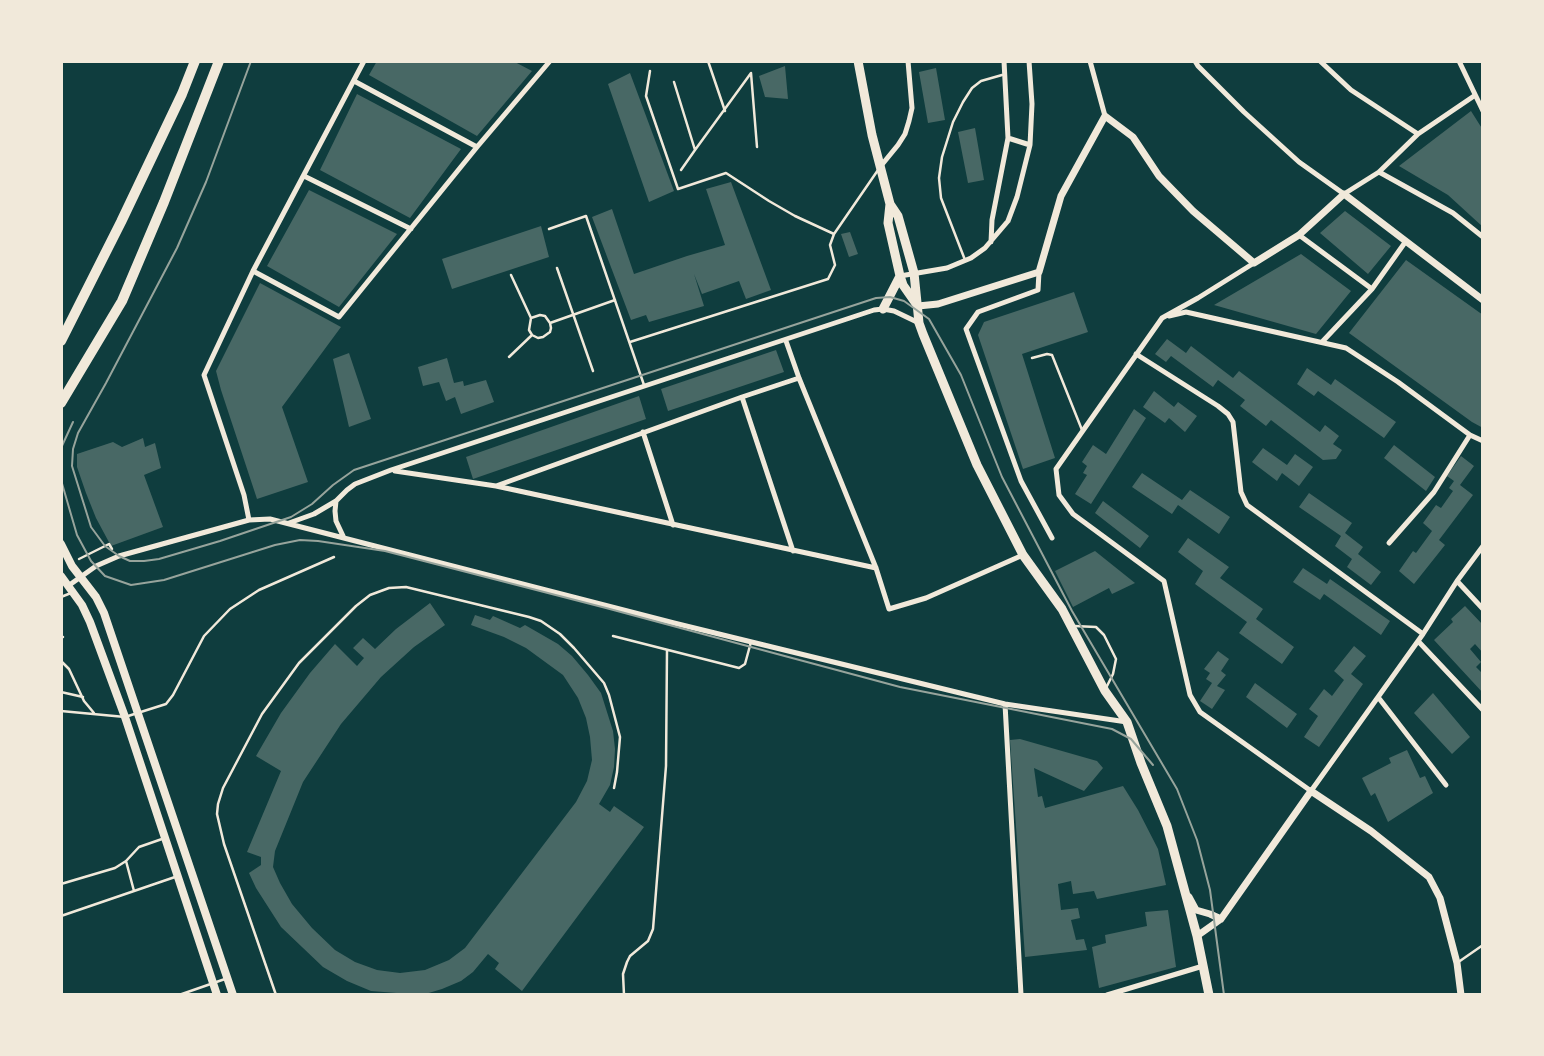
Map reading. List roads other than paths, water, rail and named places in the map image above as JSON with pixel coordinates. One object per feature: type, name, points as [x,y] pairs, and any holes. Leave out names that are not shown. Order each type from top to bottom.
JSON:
[{"type":"highway","points":[[61,341],[149,164],[195,61]]},
{"type":"highway","points":[[61,403],[122,301],[219,61]]},
{"type":"main road","points":[[858,61],[880,167],[890,204],[898,216],[914,273],[919,323],[977,465],[1023,555],[1062,609],[1105,691],[1127,722],[1167,826],[1197,936],[1209,995]]},
{"type":"main road","points":[[890,204],[888,223],[900,276],[918,306]]},
{"type":"main road","points":[[883,310],[900,276]]},
{"type":"main road","points":[[61,544],[70,563],[101,605],[233,995]]},
{"type":"main road","points":[[61,576],[90,622],[125,717],[217,995]]},
{"type":"street","points":[[249,520],[244,495],[204,374],[253,271],[364,61]]},
{"type":"street","points":[[253,271],[339,317],[548,63],[539,61]]},
{"type":"street","points":[[880,167],[905,134],[909,121],[912,108],[908,61]]},
{"type":"street","points":[[991,242],[992,220],[1008,138],[1004,61]]},
{"type":"street","points":[[900,276],[947,268],[966,261],[985,248],[1008,221],[1030,145],[1032,104],[1029,61]]},
{"type":"street","points":[[1090,61],[1105,116],[1133,137],[1159,176],[1193,211],[1254,263]]},
{"type":"street","points":[[1195,61],[1244,112],[1290,153],[1483,300]]},
{"type":"street","points":[[1459,61],[1483,111]]},
{"type":"street","points":[[1322,62],[1351,90],[1418,134]]},
{"type":"street","points":[[354,81],[477,147]]},
{"type":"street","points":[[1461,995],[1457,963],[1440,898],[1429,877],[1371,831],[1200,712],[1191,695],[1164,581],[1073,514],[1059,495],[1056,469],[1161,318],[1299,235],[1344,194],[1379,172],[1418,134],[1474,96]]},
{"type":"street","points":[[1052,538],[1021,481],[965,329],[978,312],[1038,290],[1039,272],[1061,195],[1105,116]]},
{"type":"street","points":[[1008,138],[1030,145]]},
{"type":"street","points":[[1379,172],[1453,213],[1483,237]]},
{"type":"street","points":[[304,176],[411,229]]},
{"type":"street","points":[[1299,235],[1372,289]]},
{"type":"street","points":[[1322,342],[1372,289],[1406,241]]},
{"type":"street","points":[[918,306],[938,304],[1039,272]]},
{"type":"street","points":[[289,523],[314,514],[336,501],[355,484],[391,470],[644,385],[786,341],[863,313],[883,310],[903,314],[919,323]]},
{"type":"street","points":[[1161,318],[1186,312],[1346,348],[1483,441]]},
{"type":"street","points":[[786,341],[876,568],[889,609],[926,598],[1023,555]]},
{"type":"street","points":[[1136,354],[1228,414],[1233,422],[1241,492],[1247,505],[1423,634]]},
{"type":"street","points":[[496,486],[799,378]]},
{"type":"street","points":[[742,397],[793,551]]},
{"type":"street","points":[[643,432],[673,525]]},
{"type":"street","points":[[1390,543],[1434,492],[1471,435]]},
{"type":"street","points":[[391,470],[496,486],[876,568]]},
{"type":"street","points":[[336,501],[336,521],[344,538]]},
{"type":"street","points":[[71,589],[80,576],[119,556],[249,520],[270,519],[1005,704],[1127,722]]},
{"type":"street","points":[[1197,936],[1221,919],[1483,546]]},
{"type":"street","points":[[1457,581],[1483,609]]},
{"type":"street","points":[[1418,641],[1483,710]]},
{"type":"street","points":[[1378,697],[1446,785]]},
{"type":"street","points":[[1005,704],[1021,995]]},
{"type":"street","points":[[1186,892],[1196,910],[1221,919]]},
{"type":"street","points":[[1108,995],[1203,966]]},
{"type":"lane","points":[[650,71],[646,96],[678,188],[726,173],[795,216],[834,234]]},
{"type":"lane","points":[[966,261],[941,198],[939,178],[942,157],[953,122],[972,88],[981,80],[1006,75]]},
{"type":"lane","points":[[629,342],[828,279],[835,265],[830,245],[834,234],[880,167]]},
{"type":"lane","points":[[549,229],[586,216],[644,385]]},
{"type":"lane","points":[[557,268],[593,371]]},
{"type":"lane","points":[[511,275],[531,318],[529,330],[532,335],[538,338],[550,332],[548,319],[540,315],[531,318]]},
{"type":"lane","points":[[550,324],[615,300]]},
{"type":"lane","points":[[509,357],[532,335]]},
{"type":"lane","points":[[1032,358],[1052,355],[1082,430]]},
{"type":"lane","points":[[61,711],[125,717],[161,706],[170,700],[204,636],[230,609],[259,590],[334,557]]},
{"type":"lane","points":[[61,597],[71,589]]},
{"type":"lane","points":[[1070,626],[1096,627],[1104,635],[1116,659],[1105,691]]},
{"type":"lane","points":[[613,636],[739,668],[745,664],[751,642]]},
{"type":"lane","points":[[624,995],[623,974],[627,962],[630,956],[648,941],[653,929],[666,766],[667,650]]},
{"type":"lane","points":[[61,662],[69,669],[94,713]]},
{"type":"lane","points":[[61,692],[83,697]]},
{"type":"lane","points":[[61,884],[115,868],[126,862],[139,847],[165,838]]},
{"type":"lane","points":[[126,862],[134,891]]},
{"type":"lane","points":[[61,916],[191,872]]},
{"type":"lane","points":[[1457,963],[1483,945]]},
{"type":"lane","points":[[179,995],[227,978]]},
{"type":"tram line","points":[[251,61],[206,182],[177,248],[78,433],[73,449],[72,466],[91,527],[105,546],[130,561],[144,561],[220,541],[291,517],[312,504],[354,470],[876,298],[890,297],[904,301],[929,319],[961,375],[1002,477],[1072,611],[1177,789],[1197,840],[1210,890],[1224,995]]},
{"type":"tram line","points":[[61,448],[73,422]]},
{"type":"tram line","points":[[61,480],[77,535],[91,561],[105,576],[131,585],[164,580],[275,545],[300,540],[385,551],[900,687],[1112,729],[1131,739],[1153,765]]}]
